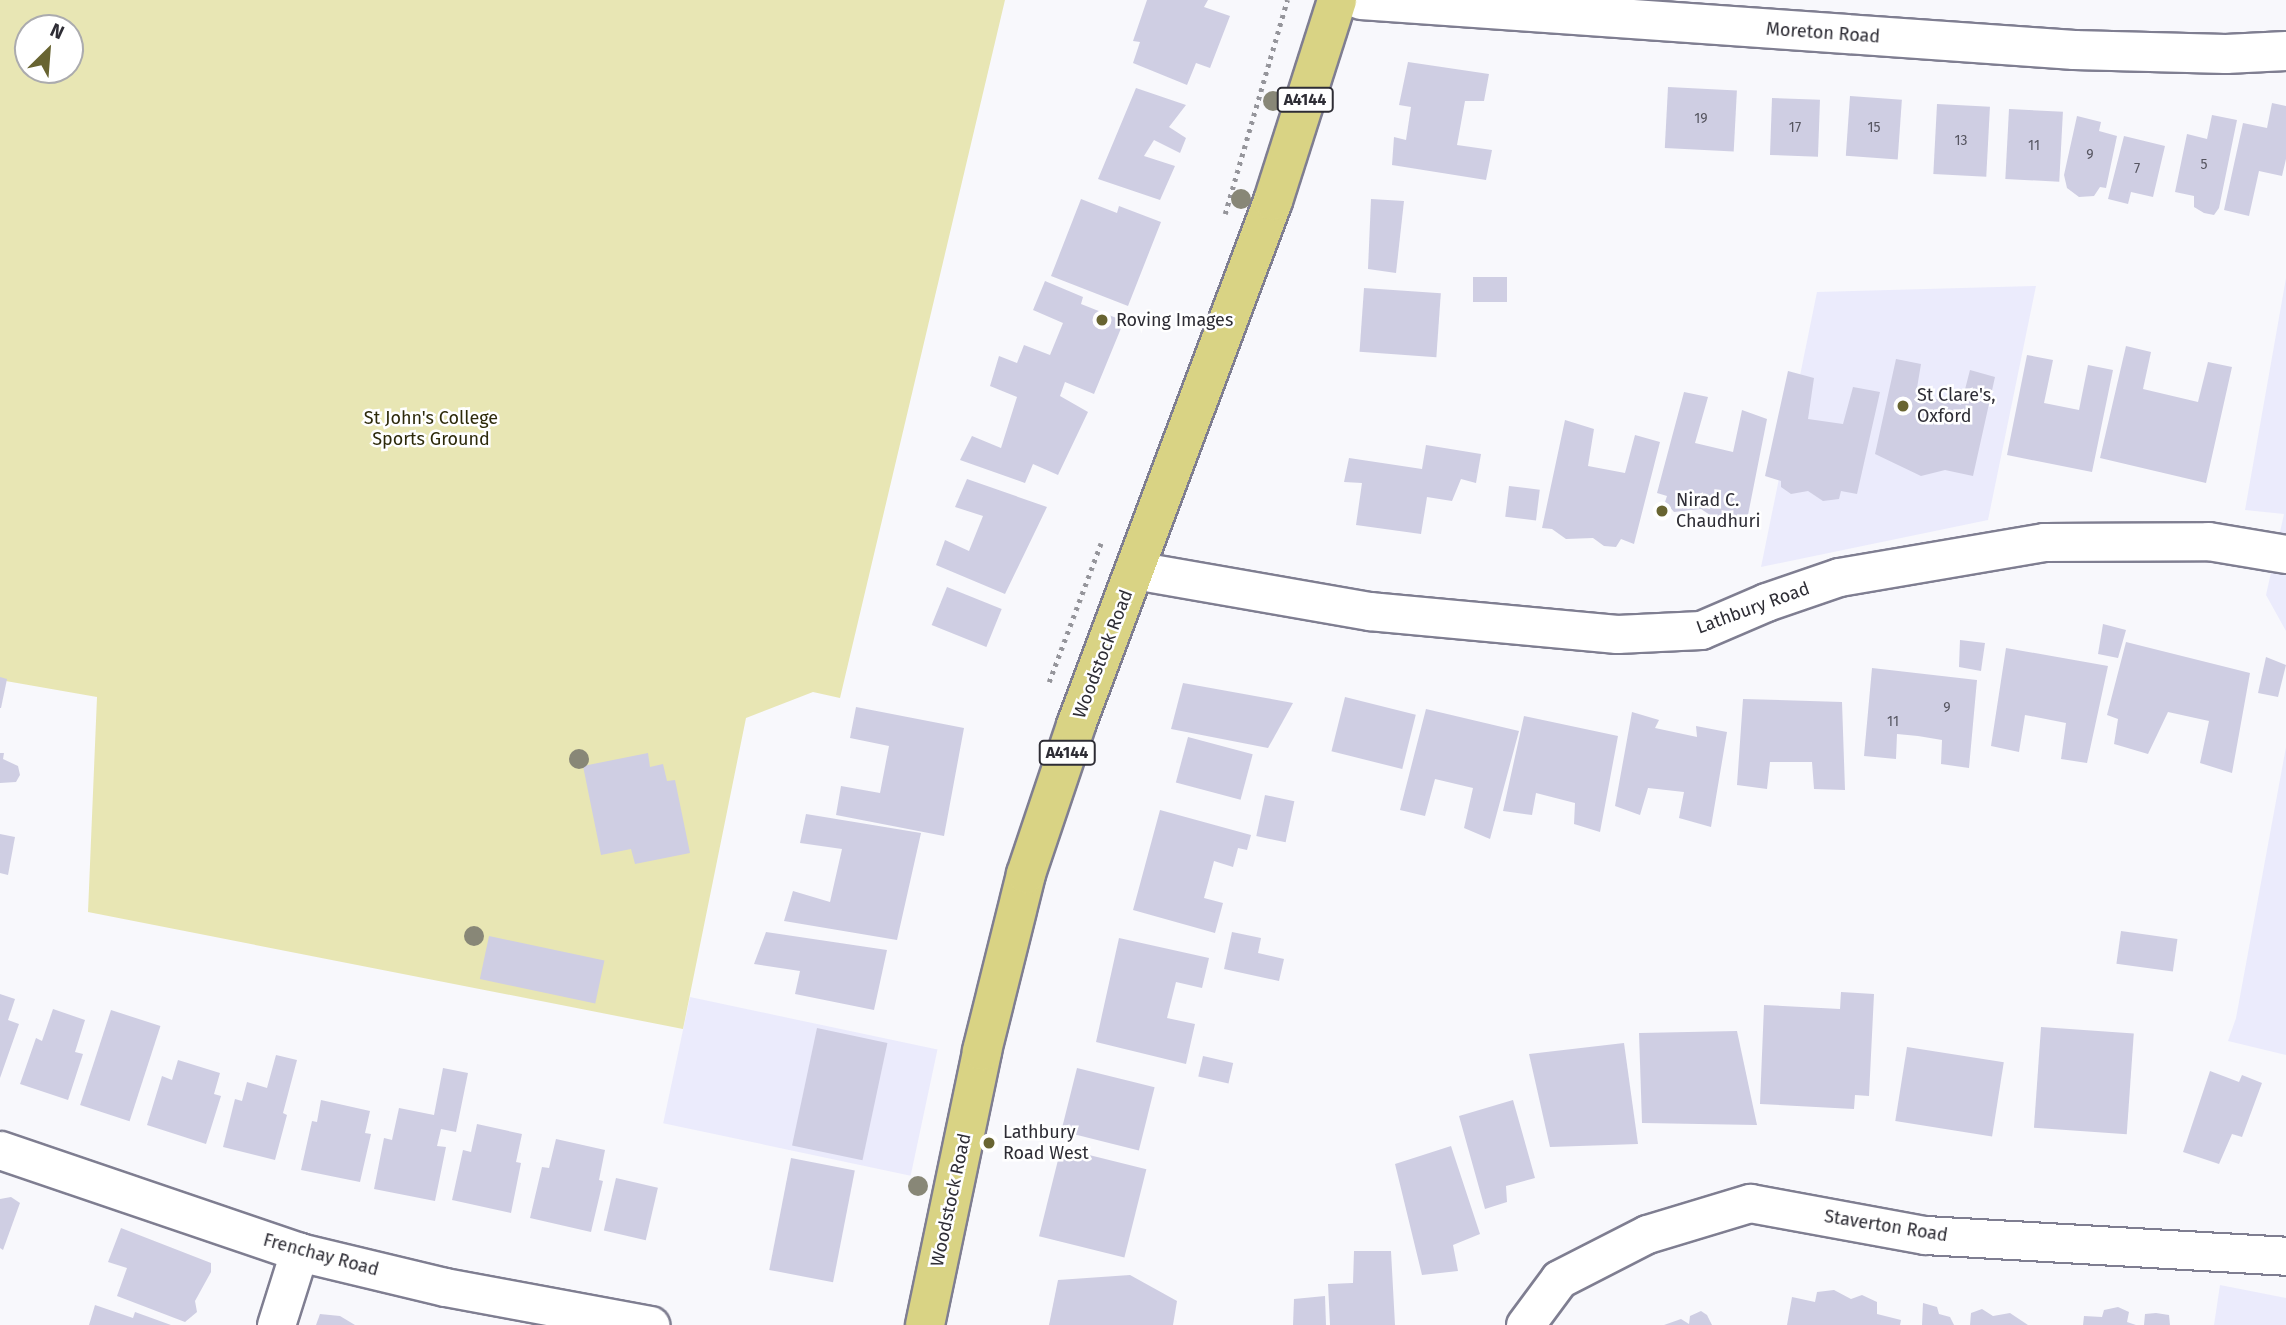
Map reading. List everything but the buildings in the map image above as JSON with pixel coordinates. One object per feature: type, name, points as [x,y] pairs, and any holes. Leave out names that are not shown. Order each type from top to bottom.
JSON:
[{"type":"main road","name":"Woodstock Road","points":[[925,1325],[982,1051],[1026,874],[1076,725],[1273,201],[1337,0]]},
{"type":"main road","name":"Moreton Road","points":[[1361,0],[2074,50],[2225,54],[2286,51]]},
{"type":"street","name":"Lathbury Road","points":[[1135,570],[1369,611],[1617,634],[1701,630],[1766,601],[1839,577],[2044,542],[2208,541],[2286,554]]},
{"type":"street","name":"Frenchay Road","points":[[0,1150],[299,1252],[445,1287],[651,1325]]},
{"type":"street","name":"Staverton Road","points":[[1525,1325],[1559,1279],[1647,1234],[1750,1203],[1925,1235],[2286,1256]]},
{"type":"street","points":[[276,1325],[299,1252]]},
{"type":"path","points":[[1224,226],[1227,204],[1287,0]]},
{"type":"shaded area","points":[[2286,278],[2286,631],[2266,595],[2284,514],[2245,510]]},
{"type":"shaded area","name":"St Clare's, Oxford","points":[[2036,286],[1988,520],[1761,567],[1817,292]]},
{"type":"shaded area","points":[[2286,747],[2286,1055],[2228,1041],[2236,1018]]},
{"type":"shaded area","points":[[690,997],[937,1050],[911,1176],[663,1123]]},
{"type":"shaded area","points":[[2220,1285],[2286,1298],[2286,1325],[2214,1325]]},
{"type":"green space","name":"St John's College Sports Ground","points":[[0,0],[1005,0],[840,698],[813,692],[746,718],[683,1029],[88,912],[97,697],[0,680]]},
{"type":"place","name":"Roving Images","points":[[1102,320]]},
{"type":"place","name":"St Clare's, Oxford","points":[[1903,406]]},
{"type":"place","name":"Nirad C. Chaudhuri","points":[[1662,511]]},
{"type":"place","name":"Lathbury Road West","points":[[989,1143]]}]
